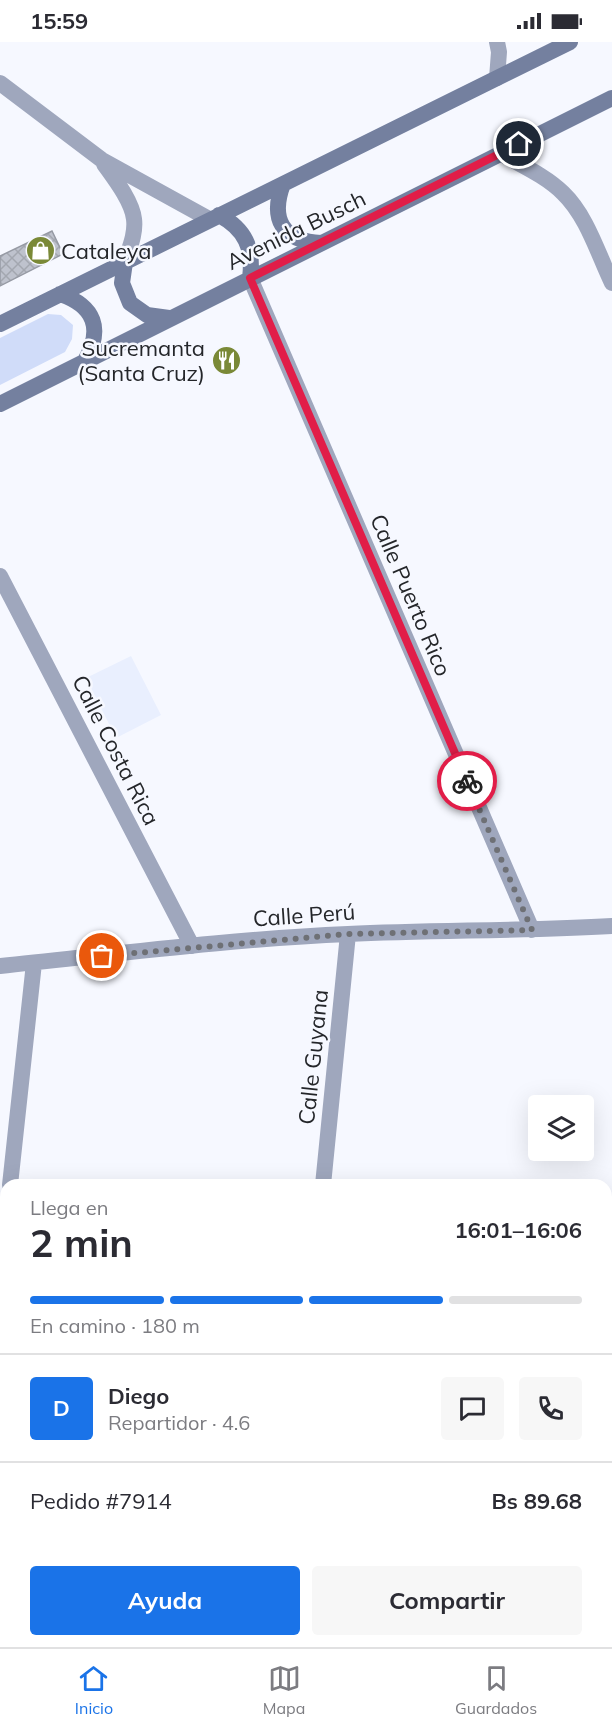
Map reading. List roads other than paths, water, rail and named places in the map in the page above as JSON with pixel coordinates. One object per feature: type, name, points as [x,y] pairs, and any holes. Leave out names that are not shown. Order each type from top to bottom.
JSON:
[{"type":"main road","points":[[0,324],[570,42]]},
{"type":"main road","name":"Avenida Busch","points":[[0,404],[612,98]]},
{"type":"main road","points":[[283,184],[277,201],[279,218],[288,233],[303,242],[321,243]]},
{"type":"main road","points":[[214,217],[230,221],[246,240],[251,253],[250,278]]},
{"type":"main road","points":[[125,262],[122,284],[130,303],[147,315],[169,318]]},
{"type":"main road","points":[[60,294],[77,300],[89,312],[95,328],[94,346],[85,361]]},
{"type":"street","points":[[496,78],[499,52],[497,42]]},
{"type":"street","points":[[0,83],[102,160],[214,217]]},
{"type":"street","points":[[500,153],[563,192],[578,211],[612,283]]},
{"type":"street","points":[[102,160],[124,194],[134,218],[132,238],[125,262]]},
{"type":"street","name":"Calle Puerto Rico","points":[[250,278],[532,930]]},
{"type":"street","name":"Calle Costa Rica","points":[[0,576],[192,946]]},
{"type":"street","name":"Calle Perú","points":[[0,966],[192,946],[348,934],[612,926]]},
{"type":"street","name":"Calle Guyana","points":[[324,1179],[348,934]]},
{"type":"street","points":[[11,1179],[34,963]]},
{"type":"place","name":"Cataleya","points":[[40,251]]},
{"type":"place","name":"Sucremanta (Santa Cruz)","points":[[226,361]]}]
